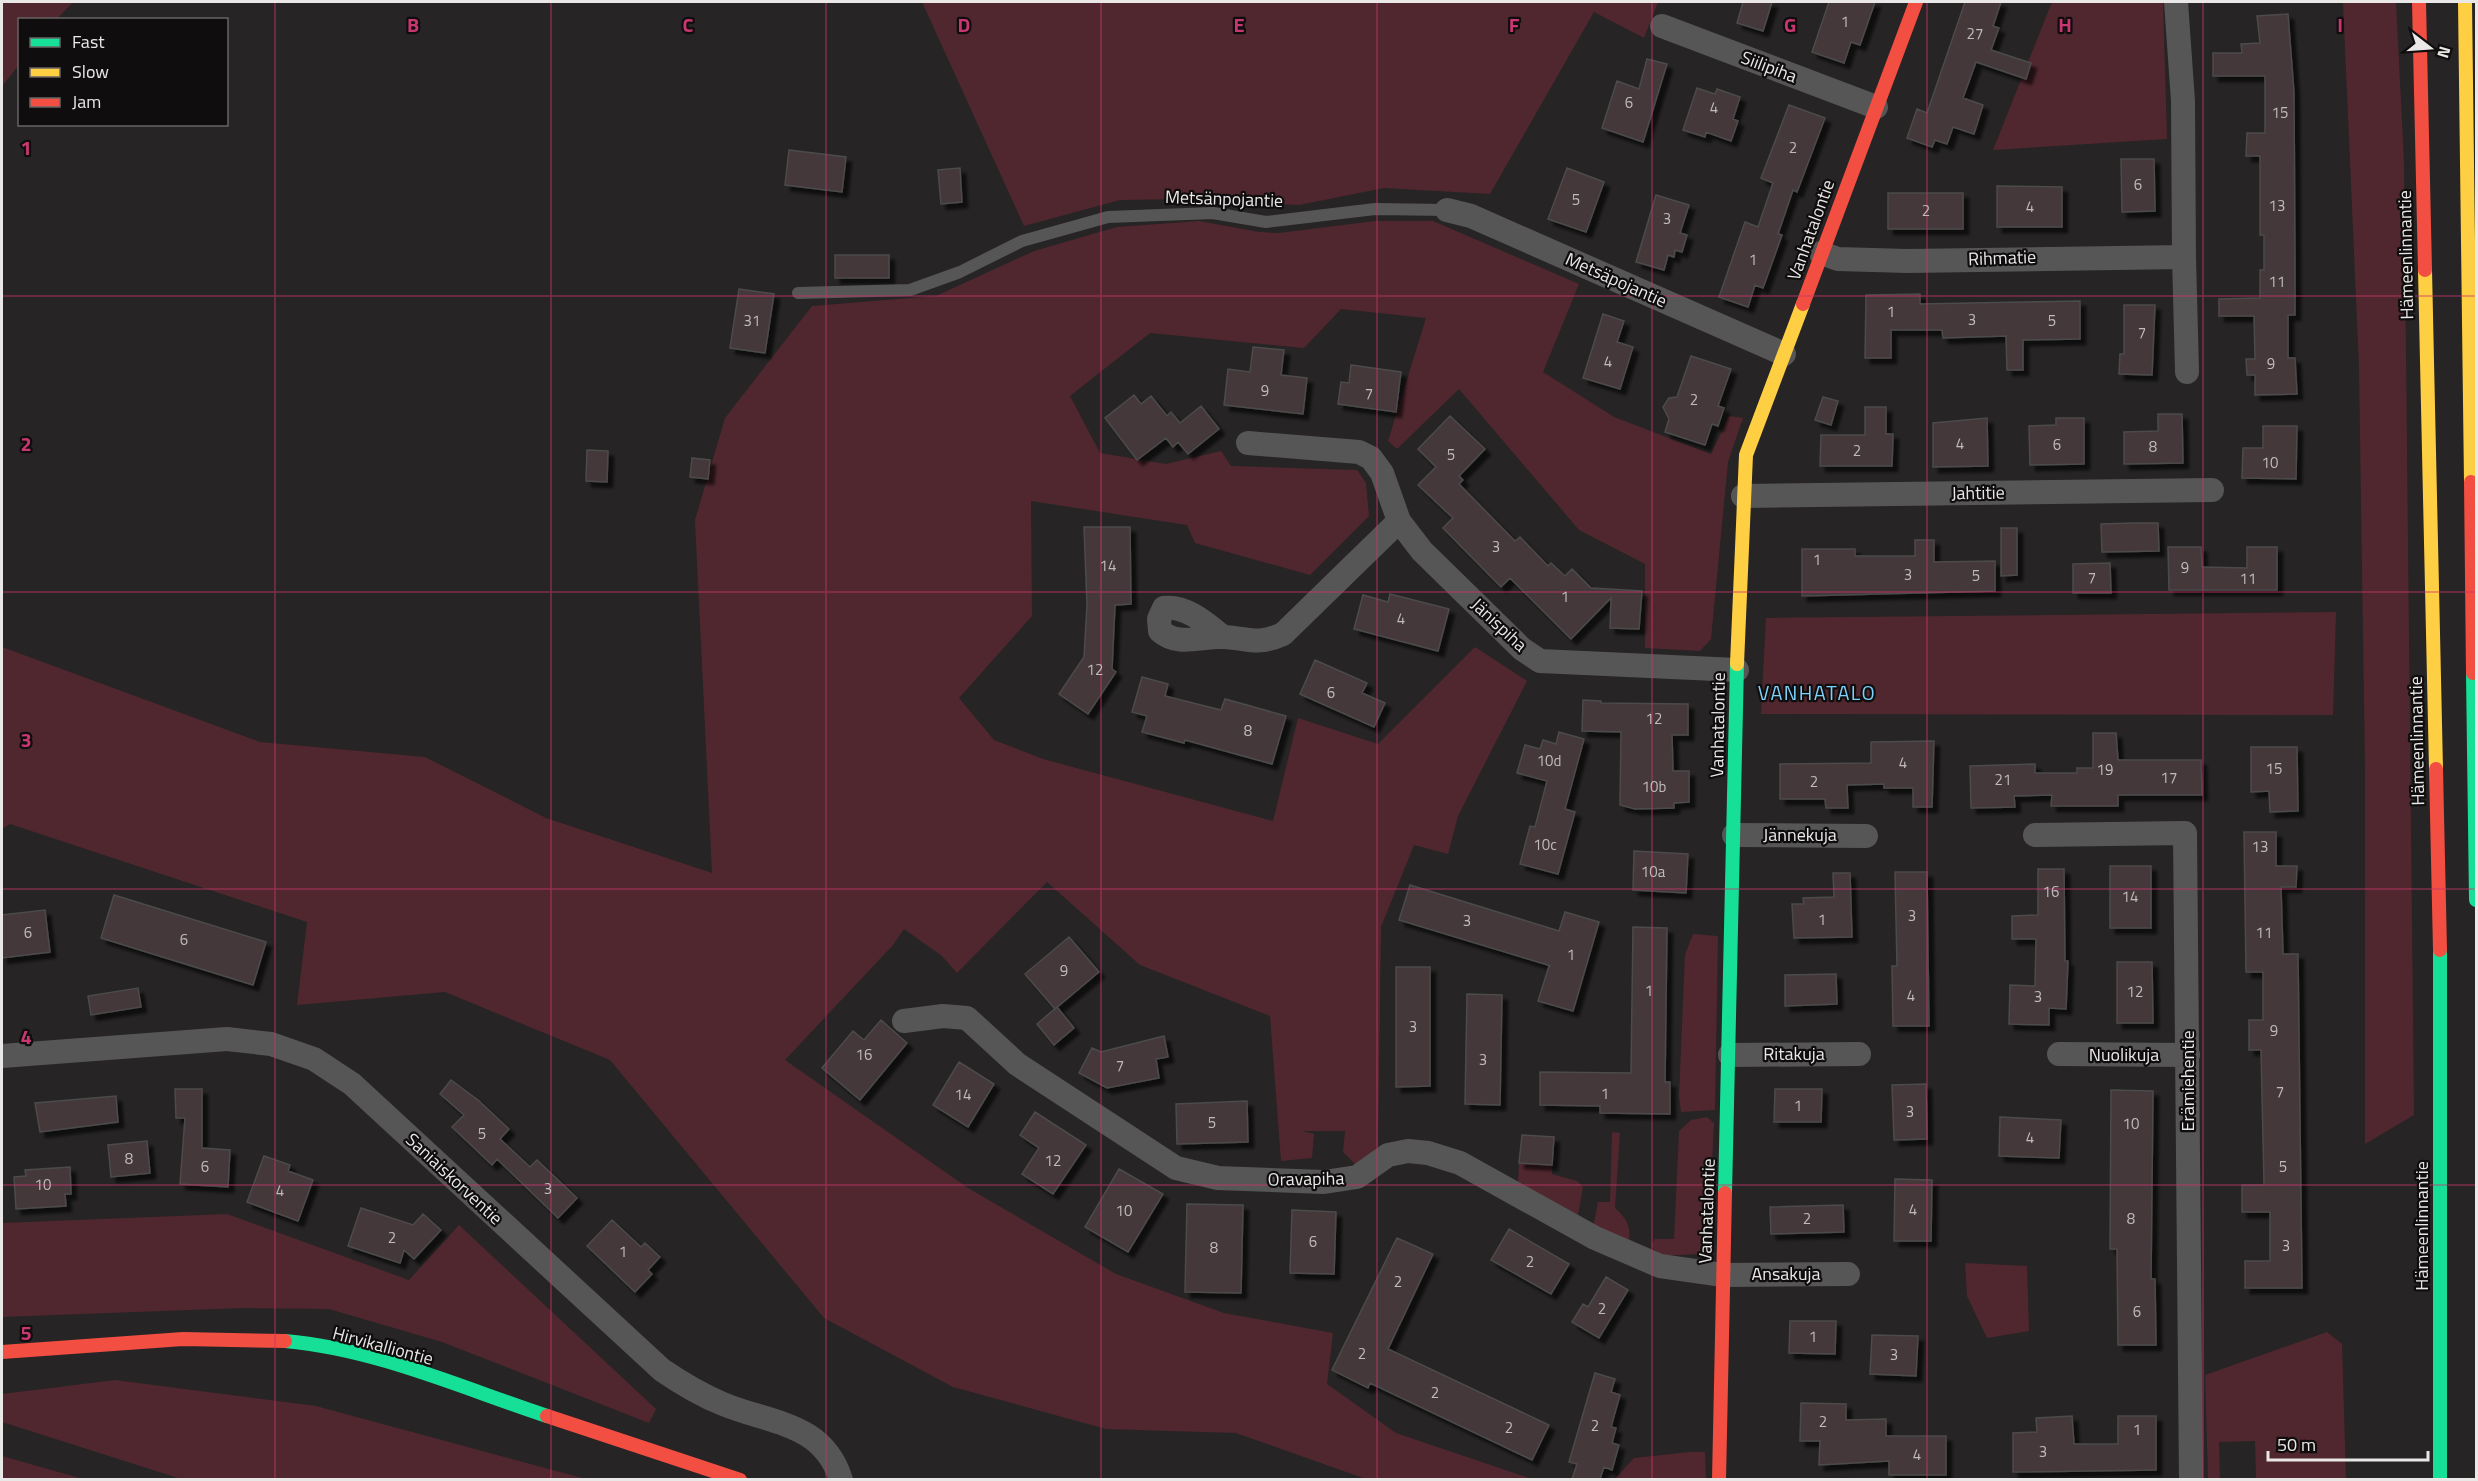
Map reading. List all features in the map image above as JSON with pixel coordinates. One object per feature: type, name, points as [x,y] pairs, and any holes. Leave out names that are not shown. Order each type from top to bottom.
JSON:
[{"type":"main road","name":"Vanhatalontie","points":[[1719,1479],[1737,670],[1746,455],[1916,2]]},
{"type":"main road","name":"Hämeenlinnantie","points":[[2419,2],[2440,943],[2440,1479]]},
{"type":"main road","points":[[2466,5],[2476,900]]},
{"type":"main road","name":"Hirvikalliontie","points":[[2,1352],[188,1340],[244,1339],[303,1344],[342,1351],[477,1391],[740,1479]]},
{"type":"street","points":[[2176,2],[2183,105],[2187,372]]},
{"type":"street","name":"Siilipiha","points":[[1662,26],[1876,107]]},
{"type":"street","name":"Metsäpojantie","points":[[1447,210],[1471,216],[1784,354]]},
{"type":"street","name":"Rihmatie","points":[[1821,253],[1838,260],[1907,261],[2184,256]]},
{"type":"street","name":"Jänispiha","points":[[1248,443],[1359,452],[1371,458],[1382,473],[1399,521],[1431,559],[1522,649],[1540,661],[1737,670]]},
{"type":"street","name":"Jahtitie","points":[[1743,496],[2212,490]]},
{"type":"street","points":[[1223,637],[1246,642],[1268,640],[1283,634],[1399,521]]},
{"type":"street","name":"Erämiehentie","points":[[2035,835],[2185,833],[2192,1479]]},
{"type":"street","name":"Jännekuja","points":[[1734,836],[1866,836]]},
{"type":"street","name":"Oravapiha","points":[[904,1021],[943,1016],[967,1018],[1017,1064],[1176,1168],[1218,1178],[1324,1182],[1357,1177],[1388,1155],[1408,1151],[1428,1153],[1460,1163],[1595,1238],[1660,1266],[1723,1275]]},
{"type":"street","name":"Saniaiskorventie","points":[[2,1056],[227,1039],[270,1044],[314,1059],[352,1084],[662,1370],[722,1404],[806,1433],[820,1442],[835,1460],[841,1479]]},
{"type":"street","name":"Ritakuja","points":[[1730,1055],[1859,1054]]},
{"type":"street","name":"Nuolikuja","points":[[2059,1054],[2188,1055]]},
{"type":"street","name":"Ansakuja","points":[[1723,1275],[1848,1274]]},
{"type":"lane","name":"Metsänpojantie","points":[[798,293],[910,290],[960,272],[1022,241],[1108,217],[1213,213],[1266,222],[1375,209],[1447,210]]},
{"type":"shaded area","points":[[2,2],[73,2],[58,18],[18,18],[18,66],[2,86]]},
{"type":"shaded area","points":[[922,2],[1658,2],[1644,38],[1594,12],[1490,194],[1384,188],[1299,205],[1180,199],[1120,200],[1024,226]]},
{"type":"shaded area","points":[[2052,2],[2163,2],[2167,139],[1993,150]]},
{"type":"shaded area","points":[[2343,2],[2396,2],[2404,162],[2414,1115],[2365,1144],[2365,769],[2359,367]]},
{"type":"shaded area","points":[[1199,221],[1259,232],[1279,233],[1375,221],[1433,221],[1579,284],[1543,372],[1614,417],[1711,454],[1729,416],[1743,418],[1728,462],[1711,639],[1700,651],[1645,648],[1645,564],[1579,530],[1459,389],[1397,449],[1388,441],[1426,318],[1341,309],[1304,348],[1150,333],[1070,396],[1100,453],[1166,464],[1221,451],[1231,466],[1357,470],[1366,483],[1369,516],[1310,575],[1195,543],[1187,525],[1031,501],[1032,616],[959,698],[994,740],[1043,759],[1273,821],[1298,718],[1378,744],[1475,647],[1527,681],[1458,816],[1448,854],[1414,845],[1381,927],[1378,1147],[1356,1165],[1343,1152],[1345,1131],[1302,1131],[1314,1134],[1312,1158],[1281,1161],[1270,1016],[1140,965],[1047,882],[957,973],[942,956],[904,929],[893,945],[785,1060],[968,1188],[1116,1274],[1224,1313],[1333,1333],[1327,1384],[1396,1433],[1532,1479],[1366,1479],[1236,1433],[1106,1429],[953,1387],[824,1318],[610,1060],[445,992],[297,1005],[307,922],[10,824],[2,829],[2,647],[260,742],[425,757],[546,818],[712,873],[695,520],[725,418],[812,306],[936,296],[1034,251],[1117,227]]},
{"type":"shaded area","points":[[2336,612],[2333,715],[1761,714],[1766,618]]},
{"type":"shaded area","points":[[1693,934],[1718,936],[1715,1110],[1681,1112],[1679,1096],[1685,955]]},
{"type":"shaded area","points":[[1707,1117],[1714,1123],[1708,1245],[1699,1254],[1658,1256],[1651,1245],[1655,1239],[1674,1239],[1679,1131],[1691,1120]]},
{"type":"shaded area","points":[[1612,1132],[1620,1133],[1615,1208],[1627,1223],[1629,1242],[1596,1228],[1594,1223],[1598,1202],[1610,1202]]},
{"type":"shaded area","points":[[1519,1163],[1552,1165],[1552,1174],[1577,1181],[1583,1187],[1578,1215],[1518,1182]]},
{"type":"shaded area","points":[[227,1214],[409,1280],[459,1225],[656,1409],[649,1423],[442,1342],[329,1309],[243,1308],[2,1317],[2,1223]]},
{"type":"shaded area","points":[[1965,1263],[2027,1266],[2029,1331],[1987,1338],[1967,1296]]},
{"type":"shaded area","points":[[2327,1332],[2342,1344],[2346,1479],[2256,1479],[2255,1441],[2219,1442],[2220,1479],[2208,1479],[2205,1375]]},
{"type":"shaded area","points":[[115,1380],[316,1406],[586,1479],[181,1479],[2,1422],[2,1394]]},
{"type":"shaded area","points":[[1705,1452],[1706,1479],[1614,1480],[1634,1458]]},
{"type":"shaded area","points":[[2,1456],[83,1479],[2,1479]]},
{"type":"building","points":[[1743,2],[1772,2],[1763,31],[1737,23]]},
{"type":"building","points":[[1829,2],[1875,2],[1860,45],[1851,42],[1844,63],[1812,52]]},
{"type":"building","points":[[1965,2],[2001,2],[1993,26],[1999,28],[1991,50],[2031,63],[2026,79],[1976,62],[1963,98],[1983,105],[1974,134],[1953,127],[1947,144],[1935,140],[1932,147],[1907,138],[1917,109],[1927,113]]},
{"type":"building","points":[[2288,14],[2294,93],[2295,315],[2288,315],[2288,358],[2295,358],[2297,394],[2255,395],[2255,375],[2247,375],[2246,359],[2255,359],[2254,316],[2219,316],[2219,299],[2260,298],[2260,270],[2264,270],[2264,235],[2260,235],[2260,156],[2246,156],[2247,133],[2265,133],[2265,76],[2213,76],[2213,53],[2242,53],[2241,44],[2260,43],[2257,16]]},
{"type":"building","points":[[1647,59],[1667,64],[1643,142],[1602,128],[1617,81],[1639,89]]},
{"type":"building","points":[[1697,88],[1715,94],[1717,89],[1740,97],[1733,119],[1738,121],[1731,141],[1706,132],[1705,137],[1683,130]]},
{"type":"building","points":[[1789,105],[1825,118],[1797,192],[1793,190],[1778,234],[1782,235],[1763,288],[1755,285],[1748,307],[1719,297],[1745,222],[1758,227],[1773,183],[1761,178]]},
{"type":"building","points":[[789,150],[846,157],[842,192],[785,185]]},
{"type":"building","points":[[2121,159],[2154,159],[2155,211],[2122,212]]},
{"type":"building","points":[[960,168],[962,202],[941,204],[938,170]]},
{"type":"building","points":[[1567,168],[1604,182],[1586,232],[1548,219]]},
{"type":"building","points":[[1997,186],[2062,187],[2062,227],[1997,227]]},
{"type":"building","points":[[1888,193],[1963,193],[1963,229],[1888,229]]},
{"type":"building","points":[[1656,195],[1689,205],[1680,233],[1687,235],[1682,252],[1675,250],[1674,257],[1668,255],[1664,270],[1636,262]]},
{"type":"building","points":[[835,255],[889,255],[889,278],[835,278]]},
{"type":"building","points":[[739,289],[774,294],[765,353],[730,348]]},
{"type":"building","points":[[1920,294],[1920,304],[2080,301],[2080,339],[2023,340],[2023,370],[2007,370],[2006,336],[1943,338],[1942,330],[1891,330],[1891,358],[1865,358],[1866,295]]},
{"type":"building","points":[[2124,305],[2155,305],[2152,375],[2119,374],[2120,354],[2124,354]]},
{"type":"building","points":[[1603,314],[1624,321],[1617,342],[1633,347],[1620,389],[1583,378]]},
{"type":"building","points":[[1253,347],[1284,350],[1281,375],[1307,378],[1303,414],[1224,405],[1228,369],[1250,372]]},
{"type":"building","points":[[1691,356],[1731,369],[1718,406],[1724,408],[1718,426],[1712,424],[1705,445],[1665,432],[1669,419],[1663,407],[1669,398],[1677,397]]},
{"type":"building","points":[[1351,365],[1401,372],[1396,412],[1338,404],[1341,382],[1349,383]]},
{"type":"building","points":[[1134,395],[1141,404],[1151,396],[1167,416],[1171,412],[1180,423],[1201,406],[1219,429],[1188,454],[1178,442],[1173,447],[1166,438],[1137,460],[1105,418]]},
{"type":"building","points":[[1823,397],[1838,401],[1831,425],[1815,420]]},
{"type":"building","points":[[1865,407],[1886,407],[1886,434],[1893,434],[1892,466],[1820,466],[1821,435],[1865,435]]},
{"type":"building","points":[[2158,414],[2182,414],[2183,463],[2124,464],[2124,432],[2158,431]]},
{"type":"building","points":[[1450,416],[1485,449],[1459,476],[1463,480],[1459,484],[1515,541],[1520,537],[1548,566],[1551,563],[1565,576],[1572,569],[1591,588],[1642,591],[1639,629],[1610,628],[1611,598],[1571,639],[1510,578],[1501,587],[1443,528],[1453,518],[1418,485],[1436,467],[1418,449]]},
{"type":"building","points":[[1987,418],[1988,466],[1933,467],[1933,423]]},
{"type":"building","points":[[2056,418],[2084,418],[2084,464],[2030,465],[2029,426],[2056,425]]},
{"type":"building","points":[[2263,426],[2297,426],[2296,479],[2242,478],[2243,448],[2263,448]]},
{"type":"building","points":[[587,450],[608,451],[607,482],[586,481]]},
{"type":"building","points":[[692,458],[710,460],[708,479],[690,477]]},
{"type":"building","points":[[2158,523],[2159,551],[2102,552],[2101,524]]},
{"type":"building","points":[[1084,527],[1130,527],[1131,604],[1115,605],[1112,669],[1116,672],[1088,714],[1059,694],[1084,657],[1087,605]]},
{"type":"building","points":[[2001,528],[2017,528],[2017,575],[2001,576]]},
{"type":"building","points":[[1915,540],[1934,540],[1934,562],[1995,561],[1995,591],[1802,596],[1802,549],[1855,549],[1855,556],[1915,556]]},
{"type":"building","points":[[2168,547],[2201,547],[2202,567],[2247,568],[2247,547],[2277,547],[2277,590],[2169,590]]},
{"type":"building","points":[[2110,563],[2111,593],[2073,593],[2073,564]]},
{"type":"building","points":[[1390,594],[1449,609],[1438,651],[1354,629],[1363,595],[1388,602]]},
{"type":"building","points":[[1315,660],[1367,683],[1362,693],[1385,703],[1374,727],[1300,694]]},
{"type":"building","points":[[1142,677],[1168,684],[1165,696],[1221,710],[1225,699],[1286,716],[1272,764],[1185,740],[1184,743],[1142,732],[1147,716],[1132,712]]},
{"type":"building","points":[[1583,700],[1601,701],[1601,703],[1688,704],[1688,735],[1672,735],[1673,771],[1689,771],[1689,802],[1674,803],[1674,808],[1635,809],[1620,805],[1621,732],[1582,731]]},
{"type":"building","points":[[1559,732],[1584,739],[1565,809],[1575,812],[1558,874],[1520,864],[1530,826],[1535,827],[1547,781],[1517,773],[1525,745],[1540,749],[1543,740],[1556,744]]},
{"type":"building","points":[[2093,733],[2116,733],[2118,760],[2201,760],[2202,795],[2118,795],[2118,806],[2051,806],[2052,795],[2014,796],[2015,807],[1971,808],[1970,766],[2035,764],[2035,773],[2077,773],[2077,768],[2093,768]]},
{"type":"building","points":[[1934,741],[1932,807],[1913,807],[1913,788],[1884,788],[1884,784],[1847,785],[1848,808],[1826,808],[1825,799],[1780,799],[1780,764],[1871,763],[1871,742]]},
{"type":"building","points":[[2251,747],[2297,747],[2298,811],[2270,812],[2269,791],[2251,792]]},
{"type":"building","points":[[2244,832],[2276,832],[2276,866],[2297,866],[2296,887],[2281,887],[2283,954],[2298,954],[2302,1288],[2245,1288],[2245,1261],[2270,1261],[2270,1212],[2242,1212],[2242,1185],[2264,1185],[2261,1050],[2249,1050],[2249,1020],[2263,1020],[2263,972],[2246,972]]},
{"type":"building","points":[[1634,851],[1688,854],[1686,893],[1633,890]]},
{"type":"building","points":[[2110,866],[2151,866],[2151,928],[2110,928]]},
{"type":"building","points":[[2038,869],[2064,869],[2065,961],[2068,961],[2066,1009],[2049,1008],[2049,1025],[2009,1024],[2010,985],[2035,986],[2036,939],[2012,939],[2012,916],[2038,915]]},
{"type":"building","points":[[1895,872],[1927,872],[1929,1026],[1893,1026],[1892,966],[1897,966]]},
{"type":"building","points":[[1833,873],[1850,873],[1852,937],[1794,938],[1792,904],[1804,904],[1803,898],[1834,897]]},
{"type":"building","points":[[1410,885],[1559,931],[1565,912],[1599,922],[1573,1011],[1538,1001],[1549,966],[1551,966],[1399,920]]},
{"type":"building","points":[[114,895],[266,942],[253,985],[101,938]]},
{"type":"building","points":[[45,910],[50,952],[2,958],[2,915]]},
{"type":"building","points":[[1633,927],[1667,928],[1665,1082],[1670,1082],[1670,1114],[1600,1113],[1600,1106],[1540,1105],[1540,1072],[1631,1073]]},
{"type":"building","points":[[1069,937],[1099,972],[1055,1009],[1025,974]]},
{"type":"building","points":[[2117,962],[2152,962],[2153,1023],[2117,1023]]},
{"type":"building","points":[[1396,967],[1430,967],[1430,1086],[1396,1087]]},
{"type":"building","points":[[1836,974],[1837,1004],[1785,1006],[1785,975]]},
{"type":"building","points":[[138,988],[141,1007],[91,1015],[88,996]]},
{"type":"building","points":[[1467,994],[1502,995],[1500,1105],[1465,1104]]},
{"type":"building","points":[[1057,1007],[1074,1028],[1054,1045],[1037,1024]]},
{"type":"building","points":[[881,1020],[907,1043],[860,1100],[822,1068],[853,1031],[864,1040]]},
{"type":"building","points":[[1164,1036],[1168,1057],[1156,1059],[1159,1078],[1107,1088],[1079,1073],[1092,1048],[1101,1052]]},
{"type":"building","points":[[959,1062],[994,1084],[968,1127],[933,1105]]},
{"type":"building","points":[[451,1080],[478,1100],[509,1129],[500,1139],[530,1167],[537,1160],[577,1198],[558,1218],[497,1159],[492,1165],[452,1127],[464,1115],[440,1094]]},
{"type":"building","points":[[1926,1084],[1927,1139],[1894,1140],[1892,1085]]},
{"type":"building","points":[[175,1089],[202,1089],[202,1148],[230,1150],[228,1187],[180,1184],[185,1118],[176,1118]]},
{"type":"building","points":[[1775,1089],[1822,1089],[1821,1122],[1774,1122]]},
{"type":"building","points":[[2111,1090],[2153,1091],[2151,1279],[2155,1279],[2156,1345],[2118,1345],[2117,1249],[2110,1249]]},
{"type":"building","points":[[116,1096],[118,1122],[40,1132],[35,1103]]},
{"type":"building","points":[[1247,1101],[1248,1142],[1177,1144],[1176,1104]]},
{"type":"building","points":[[1035,1112],[1086,1145],[1053,1194],[1022,1174],[1039,1148],[1020,1135]]},
{"type":"building","points":[[2000,1117],[2061,1120],[2059,1158],[1999,1156]]},
{"type":"building","points":[[1522,1135],[1554,1137],[1552,1165],[1519,1163]]},
{"type":"building","points":[[147,1141],[150,1173],[111,1177],[108,1145]]},
{"type":"building","points":[[264,1156],[290,1165],[288,1171],[313,1180],[298,1221],[247,1202]]},
{"type":"building","points":[[70,1167],[71,1194],[65,1194],[66,1206],[16,1209],[14,1177],[26,1176],[25,1170]]},
{"type":"building","points":[[1119,1169],[1163,1194],[1128,1252],[1085,1227]]},
{"type":"building","points":[[1895,1179],[1932,1180],[1931,1241],[1894,1241]]},
{"type":"building","points":[[1187,1204],[1243,1205],[1241,1293],[1185,1292]]},
{"type":"building","points":[[1843,1205],[1844,1232],[1771,1234],[1770,1207]]},
{"type":"building","points":[[361,1208],[413,1225],[423,1214],[441,1230],[414,1259],[404,1250],[400,1263],[348,1246]]},
{"type":"building","points":[[1292,1210],[1336,1212],[1334,1274],[1290,1273]]},
{"type":"building","points":[[612,1220],[641,1247],[645,1243],[660,1257],[648,1270],[652,1274],[635,1292],[587,1246]]},
{"type":"building","points":[[1509,1229],[1569,1264],[1551,1294],[1491,1260]]},
{"type":"building","points":[[1397,1238],[1433,1254],[1388,1349],[1549,1425],[1532,1460],[1370,1383],[1368,1388],[1332,1370]]},
{"type":"building","points":[[1606,1277],[1628,1290],[1599,1338],[1572,1322],[1583,1304],[1588,1307]]},
{"type":"building","points":[[1790,1321],[1836,1321],[1835,1354],[1789,1353]]},
{"type":"building","points":[[1872,1335],[1918,1336],[1916,1376],[1870,1374]]},
{"type":"building","points":[[1595,1373],[1615,1379],[1611,1392],[1620,1395],[1611,1427],[1616,1428],[1612,1443],[1619,1445],[1612,1470],[1604,1467],[1600,1479],[1572,1479],[1577,1464],[1569,1462]]},
{"type":"building","points":[[1801,1403],[1846,1404],[1846,1420],[1886,1419],[1886,1436],[1946,1436],[1946,1475],[1889,1475],[1889,1461],[1819,1465],[1820,1441],[1800,1441]]},
{"type":"building","points":[[2072,1416],[2074,1444],[2118,1444],[2118,1416],[2156,1416],[2156,1470],[2013,1472],[2013,1433],[2037,1432],[2036,1418]]},
{"type":"traffic: fast","points":[[1725,1193],[1737,664]]},
{"type":"traffic: fast","points":[[2473,673],[2476,900]]},
{"type":"traffic: fast","points":[[2440,950],[2440,1480]]},
{"type":"traffic: fast","points":[[285,1341],[319,1345],[385,1361],[547,1416]]},
{"type":"traffic: slow","points":[[2465,2],[2471,482]]},
{"type":"traffic: slow","points":[[2425,270],[2436,769]]},
{"type":"traffic: slow","points":[[1737,664],[1746,455],[1803,304]]},
{"type":"traffic: jam","points":[[1803,304],[1916,2]]},
{"type":"traffic: jam","points":[[2419,2],[2425,270]]},
{"type":"traffic: jam","points":[[2471,482],[2473,673]]},
{"type":"traffic: jam","points":[[2436,769],[2440,950]]},
{"type":"traffic: jam","points":[[1719,1480],[1725,1193]]},
{"type":"traffic: jam","points":[[2,1352],[183,1339],[285,1341]]},
{"type":"traffic: jam","points":[[547,1416],[740,1480]]},
{"type":"district","name":"VANHATALO","points":[[1817,693]]}]
